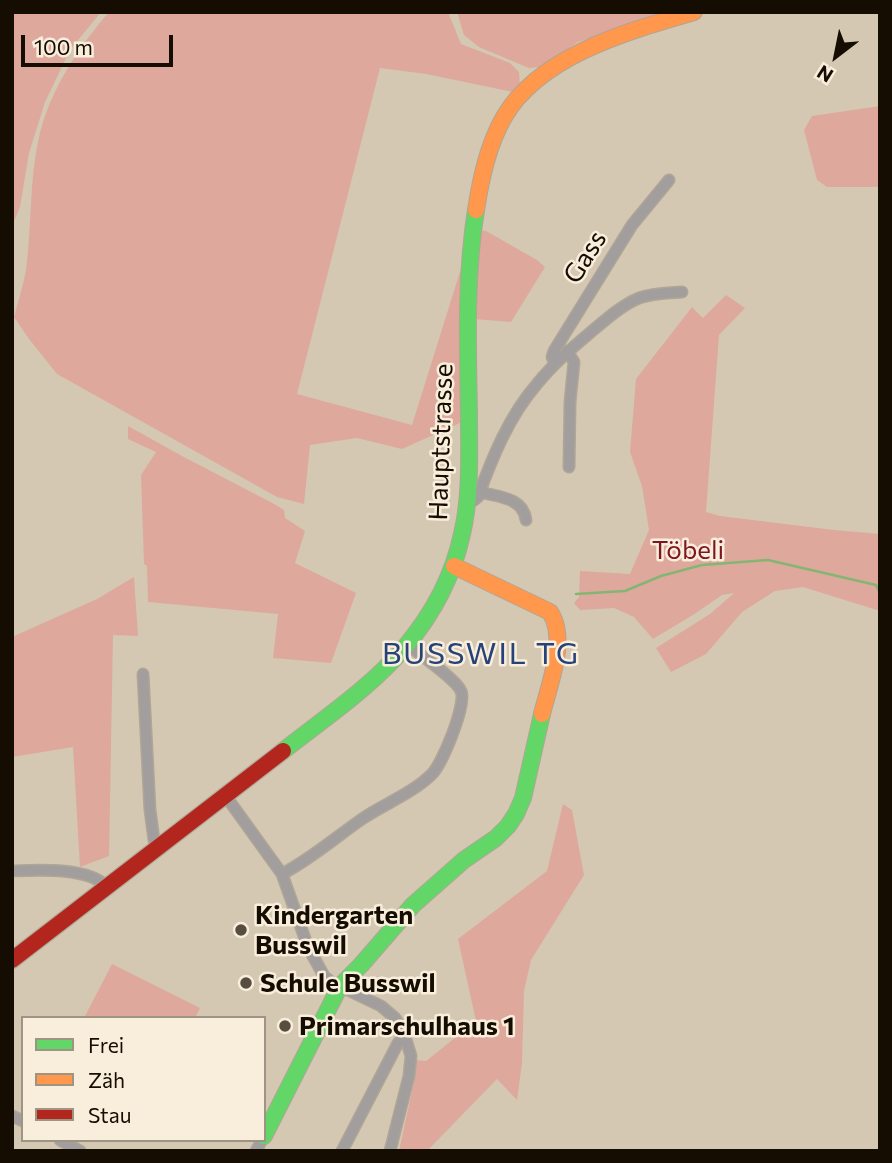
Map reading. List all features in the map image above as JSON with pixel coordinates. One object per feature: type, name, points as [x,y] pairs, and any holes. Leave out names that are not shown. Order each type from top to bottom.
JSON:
[{"type":"street","name":"Hauptstrasse","points":[[12,960],[372,681],[408,645],[437,602],[453,566],[474,497],[469,285],[471,249],[481,182],[494,138],[513,103],[551,68],[605,41],[694,12]]},
{"type":"street","name":"Gass","points":[[555,364],[552,358],[554,351],[620,244],[669,180]]},
{"type":"street","points":[[526,520],[522,507],[514,501],[474,497],[511,422],[536,384],[567,351],[634,301],[653,295],[682,292]]},
{"type":"street","points":[[567,351],[573,362],[569,467]]},
{"type":"street","points":[[266,1132],[340,986],[413,905],[508,826],[523,798],[558,647],[558,624],[550,612],[453,566]]},
{"type":"street","points":[[282,874],[364,818],[417,786],[430,776],[442,760],[463,699],[461,690],[455,682],[408,645]]},
{"type":"street","points":[[143,674],[150,810],[155,839],[159,846]]},
{"type":"street","points":[[225,795],[282,874],[308,947],[324,975],[331,982],[381,1006],[395,1018],[405,1036],[411,1056],[410,1076],[390,1151]]},
{"type":"street","points":[[12,871],[69,873],[93,877],[107,887]]},
{"type":"street","points":[[342,1151],[398,1043],[405,1036]]},
{"type":"street","points":[[64,1142],[80,1151]]},
{"type":"green space","points":[[12,12],[101,12],[70,50],[45,102],[29,153],[20,207],[12,226]]},
{"type":"green space","points":[[109,12],[448,12],[461,44],[510,63],[519,72],[520,86],[513,92],[426,74],[380,68],[297,394],[412,425],[464,259],[462,422],[402,449],[357,438],[310,445],[304,504],[277,497],[57,374],[14,317],[26,270],[36,154],[50,103],[66,70]]},
{"type":"green space","points":[[457,12],[668,12],[578,42],[540,67],[529,68],[479,47],[464,35]]},
{"type":"green space","points":[[880,106],[880,187],[827,187],[817,180],[804,130],[812,116]]},
{"type":"green space","points":[[478,230],[486,231],[545,267],[511,322],[474,319]]},
{"type":"green space","name":"Töbeli","points":[[726,295],[745,308],[719,335],[706,512],[720,516],[880,534],[880,611],[803,587],[775,591],[742,612],[706,654],[671,672],[656,648],[710,614],[734,593],[722,595],[653,639],[634,617],[614,608],[580,610],[574,603],[579,597],[580,571],[630,574],[649,530],[642,486],[630,452],[636,379],[692,307],[703,318]]},
{"type":"green space","points":[[128,426],[276,505],[284,510],[285,518],[305,531],[295,563],[356,593],[331,663],[273,658],[278,614],[148,602],[141,475],[156,452],[128,439]]},
{"type":"green space","points":[[134,577],[138,636],[113,635],[109,856],[80,867],[73,747],[12,757],[12,637],[97,599]]},
{"type":"green space","points":[[563,804],[572,810],[584,875],[531,960],[524,991],[522,1063],[517,1100],[497,1079],[427,1151],[399,1151],[414,1082],[414,1060],[426,1061],[476,1021],[458,939],[547,871]]},
{"type":"green space","points":[[112,964],[200,1008],[196,1016],[85,1016]]},
{"type":"waterway","points":[[576,594],[625,591],[661,576],[702,565],[768,560],[876,585],[880,593]]},
{"type":"traffic: fast","points":[[283,751],[347,702],[405,647],[424,622],[453,565],[465,520],[468,491],[469,287],[476,210]]},
{"type":"traffic: fast","points":[[266,1132],[340,986],[413,905],[464,860],[496,838],[516,814],[523,798],[542,714]]},
{"type":"traffic: slow","points":[[476,210],[486,162],[498,128],[520,95],[540,77],[588,48],[694,12]]},
{"type":"traffic: slow","points":[[454,566],[550,612],[555,623],[557,648],[542,714]]},
{"type":"traffic: jam","points":[[12,960],[283,751]]},
{"type":"place","name":"Kindergarten Busswil","points":[[241,930]]},
{"type":"place","name":"Schule Busswil","points":[[246,983]]},
{"type":"place","name":"Primarschulhaus 1","points":[[285,1026]]},
{"type":"district","name":"BUSSWIL TG","points":[[481,654]]}]
